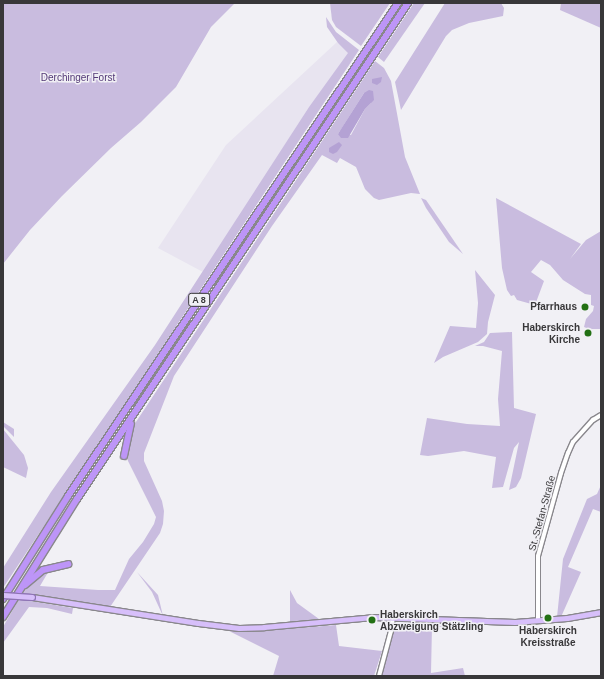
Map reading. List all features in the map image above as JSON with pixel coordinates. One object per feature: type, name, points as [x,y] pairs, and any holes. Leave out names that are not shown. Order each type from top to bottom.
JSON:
[{"type":"highway","name":"A 8","points":[[3,599],[68,496],[398,3]]},
{"type":"highway","name":"A 8","points":[[3,618],[18,592],[135,414],[408,3]]},
{"type":"highway","points":[[124,456],[127,436],[135,414]]},
{"type":"highway","points":[[18,592],[43,570],[68,564]]},
{"type":"main road","points":[[3,594],[238,628],[356,618],[393,617],[488,622],[538,621],[601,612]]},
{"type":"street","name":"St.-Stefan-Straße","points":[[538,621],[537,566],[540,546],[568,453],[577,437],[593,420],[601,415]]},
{"type":"street","points":[[379,676],[391,631],[393,617]]},
{"type":"shaded area","points":[[337,42],[349,53],[309,107],[203,272],[158,248],[226,145]]},
{"type":"shaded area","points":[[382,77],[381,82],[377,85],[372,83],[372,79]]},
{"type":"shaded area","points":[[369,90],[373,91],[374,100],[365,109],[348,138],[341,138],[338,134],[364,93]]},
{"type":"shaded area","points":[[339,142],[342,145],[337,152],[333,154],[329,152],[329,148]]},
{"type":"green space","name":"Derchinger Forst","points":[[3,3],[235,3],[211,27],[176,87],[62,196],[30,230],[3,264]]},
{"type":"green space","points":[[330,3],[390,3],[361,46],[336,27],[332,20]]},
{"type":"green space","points":[[414,3],[425,3],[384,62],[378,57]]},
{"type":"green space","points":[[445,3],[501,3],[504,8],[503,16],[469,23],[452,30],[446,36],[401,110],[395,82]]},
{"type":"green space","points":[[561,3],[601,3],[601,28],[560,10]]},
{"type":"green space","points":[[326,17],[336,32],[359,50],[3,588],[3,568],[51,492],[155,345],[309,107],[348,53],[338,43],[327,27]]},
{"type":"green space","points":[[375,61],[384,68],[391,81],[405,157],[420,194],[411,193],[379,200],[374,198],[365,189],[356,167],[340,158],[337,163],[322,155],[272,226],[174,376],[144,453],[144,461],[162,501],[164,511],[163,524],[160,533],[110,607],[23,593],[36,577],[50,569],[40,586],[115,590],[129,559],[143,542],[154,524],[156,517],[128,461],[126,451],[130,431]],"holes":[[[364,93],[371,103],[365,109],[351,135],[338,134]]]},
{"type":"green space","points":[[421,198],[426,200],[463,254],[449,242]]},
{"type":"green space","points":[[496,198],[581,244],[570,259],[586,240],[601,231],[601,329],[589,329],[584,327],[586,319],[593,311],[594,306],[591,305],[591,295],[585,294],[563,280],[550,265],[541,260],[531,272],[544,281],[535,305],[517,300],[514,295],[511,296],[507,290],[502,268]]},
{"type":"green space","points":[[475,270],[495,295],[488,322],[487,334],[478,342],[443,357],[434,363],[450,326],[476,328],[478,303]]},
{"type":"green space","points":[[512,332],[514,408],[536,414],[521,478],[516,487],[509,490],[519,442],[514,448],[503,487],[492,488],[496,457],[464,451],[428,456],[420,455],[427,418],[467,424],[500,426],[498,399],[502,351],[483,346],[475,346],[484,342],[490,333]]},
{"type":"green space","points":[[3,422],[14,429],[14,437],[3,426]]},
{"type":"green space","points":[[3,429],[24,455],[28,468],[26,478],[3,467]]},
{"type":"green space","points":[[601,485],[601,512],[593,509],[568,567],[581,572],[561,617],[557,617],[563,559],[587,499],[597,494]]},
{"type":"green space","points":[[137,572],[158,595],[163,616],[152,592]]},
{"type":"green space","points":[[290,590],[297,603],[319,619],[290,622]]},
{"type":"green space","points":[[19,599],[73,608],[72,614],[47,608],[29,607],[3,643],[3,627]]},
{"type":"green space","points":[[404,624],[432,626],[431,673],[463,668],[465,676],[381,676],[394,628]]},
{"type":"green space","points":[[336,625],[339,646],[382,651],[374,676],[273,676],[279,656],[229,631],[247,632]]},
{"type":"green space","points":[[436,626],[480,627],[474,630],[453,630]]},
{"type":"place","name":"Pfarrhaus","points":[[585,307]]},
{"type":"place","name":"Haberskirch Kirche","points":[[588,333]]},
{"type":"place","name":"Haberskirch Kreisstraße","points":[[548,618]]},
{"type":"place","name":"Haberskirch Abzweigung Stätzling","points":[[372,620]]}]
